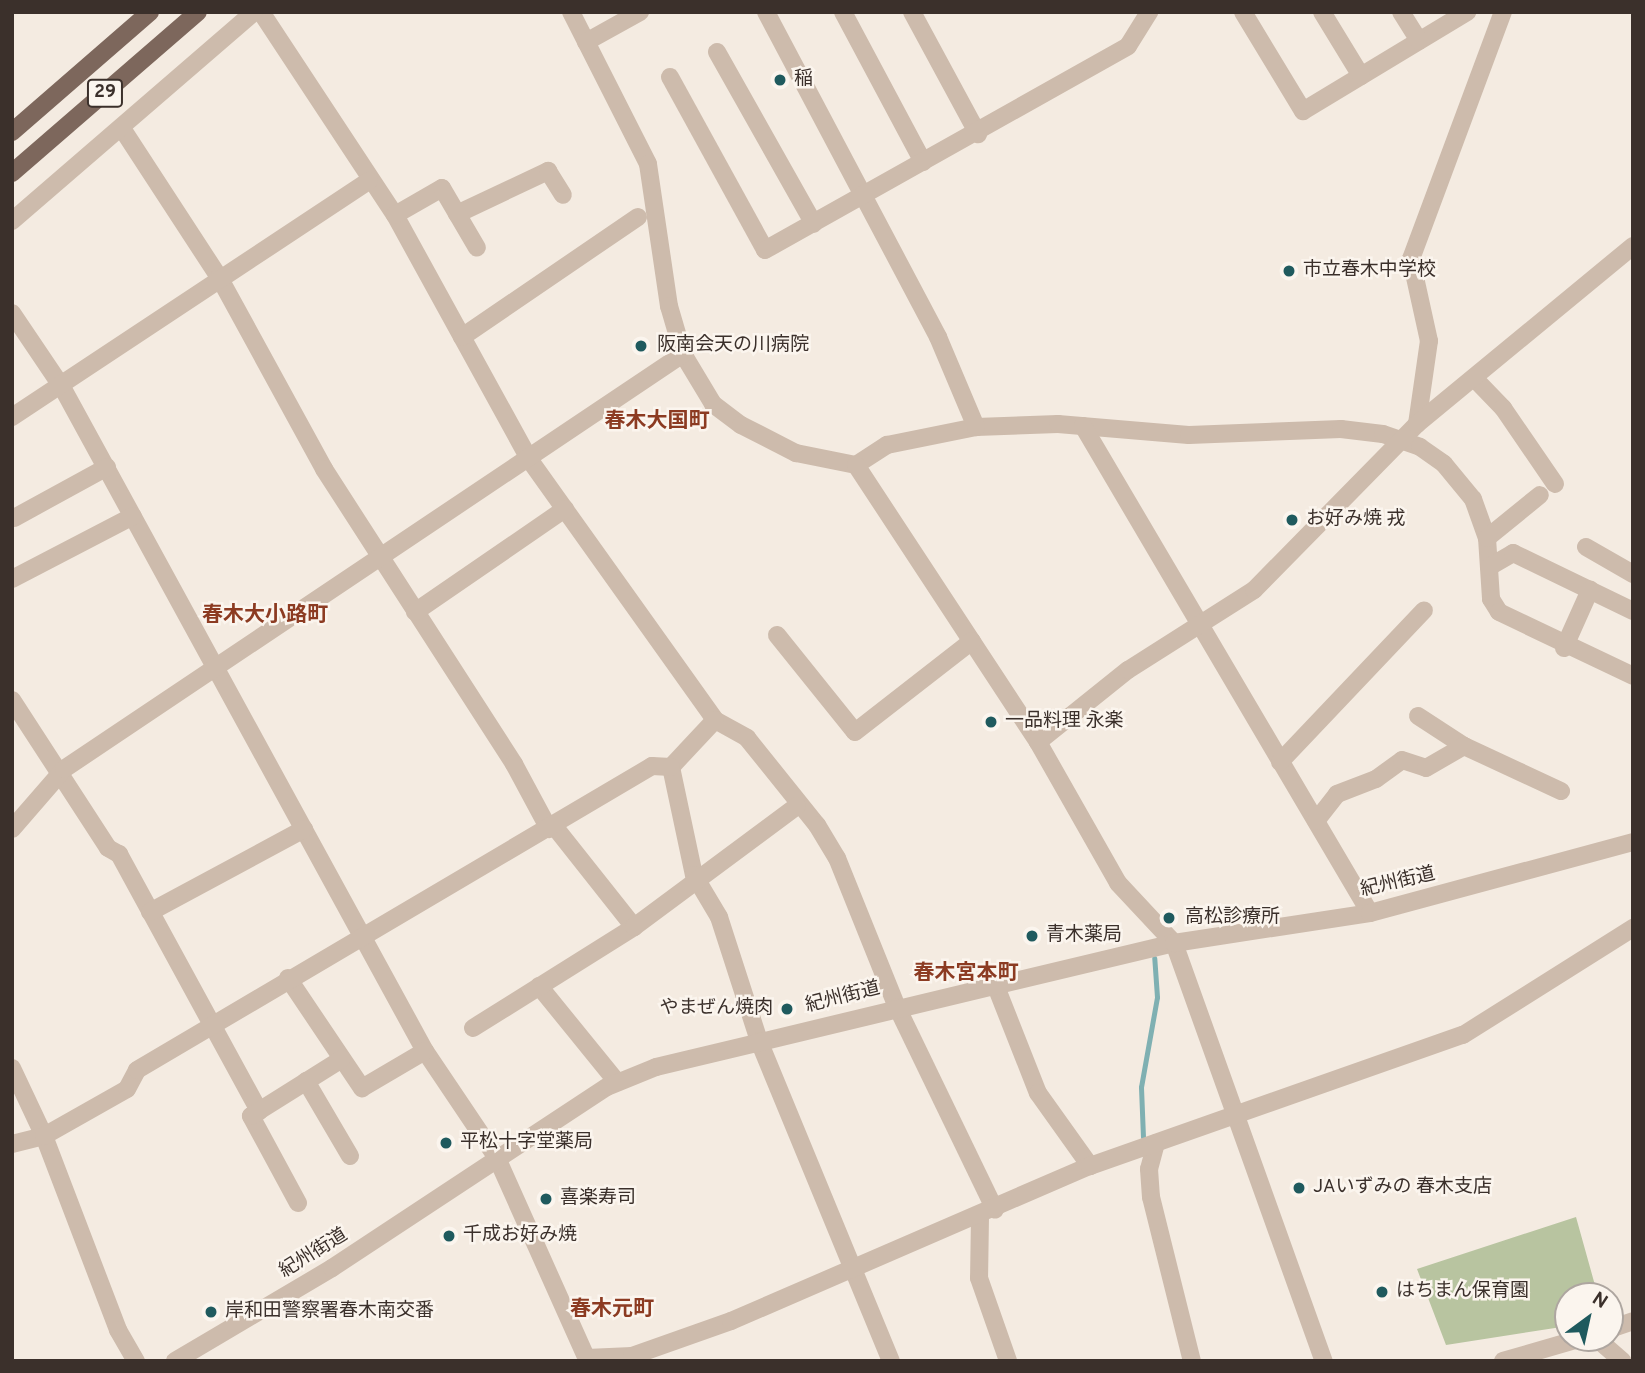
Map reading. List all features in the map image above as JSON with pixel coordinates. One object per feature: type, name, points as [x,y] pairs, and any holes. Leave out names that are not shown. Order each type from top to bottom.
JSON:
[{"type":"main road","name":"29","points":[[12,132],[150,12]]},
{"type":"main road","name":"29","points":[[12,173],[198,12]]},
{"type":"street","points":[[12,221],[123,130],[254,12]]},
{"type":"street","points":[[261,12],[369,181],[395,215],[529,459],[715,720],[747,738],[797,806],[817,825],[837,858],[897,1007],[987,1214],[979,1278],[1008,1361]]},
{"type":"street","points":[[571,12],[648,164],[669,306],[682,354],[713,404],[741,425],[796,453],[856,465],[887,445],[976,427],[1083,426],[1189,435],[1341,429],[1383,434],[1398,442],[1420,447],[1444,464],[1473,499],[1487,538],[1491,599],[1499,612],[1564,648],[1633,676]]},
{"type":"street","points":[[586,42],[640,12]]},
{"type":"street","points":[[766,12],[938,337],[976,427]]},
{"type":"street","points":[[843,12],[923,162]]},
{"type":"street","points":[[912,12],[978,134]]},
{"type":"street","points":[[670,77],[765,250],[866,197],[1128,46],[1149,12]]},
{"type":"street","points":[[1242,12],[1303,111],[1466,12]]},
{"type":"street","points":[[1322,12],[1361,76]]},
{"type":"street","points":[[1401,12],[1419,41]]},
{"type":"street","points":[[1418,424],[1429,341],[1411,259],[1503,12]]},
{"type":"street","points":[[717,52],[814,225]]},
{"type":"street","points":[[123,130],[219,277],[379,558],[514,764],[551,828],[634,927]]},
{"type":"street","points":[[457,214],[548,172],[563,195]]},
{"type":"street","points":[[12,417],[62,387],[219,277],[369,181]]},
{"type":"street","points":[[395,215],[442,188],[477,248]]},
{"type":"street","points":[[462,337],[638,217]]},
{"type":"street","points":[[1038,742],[1128,670],[1279,569],[1398,442],[1633,246]]},
{"type":"street","points":[[12,313],[62,387],[107,467],[425,1051],[497,1158],[587,1359],[637,1359],[987,1214],[1090,1166],[1463,1035],[1633,928]]},
{"type":"street","points":[[12,829],[61,774],[682,354]]},
{"type":"street","points":[[1474,378],[1503,408],[1555,484]]},
{"type":"street","points":[[1083,426],[1370,913]]},
{"type":"street","points":[[856,465],[1038,742],[1118,883],[1174,943],[1324,1361]]},
{"type":"street","points":[[14,518],[107,467]]},
{"type":"street","points":[[1487,538],[1540,495]]},
{"type":"street","points":[[415,612],[565,509]]},
{"type":"street","points":[[12,579],[133,516]]},
{"type":"street","points":[[1586,547],[1633,574]]},
{"type":"street","points":[[1489,567],[1513,552],[1633,611]]},
{"type":"street","points":[[1564,648],[1590,590]]},
{"type":"street","points":[[1280,762],[1424,610]]},
{"type":"street","points":[[777,635],[855,732],[972,641]]},
{"type":"street","points":[[12,700],[108,848],[119,854],[259,1111]]},
{"type":"street","points":[[1418,716],[1464,746],[1560,791]]},
{"type":"street","points":[[12,1144],[44,1136],[127,1089],[137,1070],[362,934],[551,828],[652,766],[671,767],[715,720]]},
{"type":"street","points":[[1316,821],[1337,794],[1376,779],[1402,760],[1426,768],[1464,746]]},
{"type":"street","points":[[671,767],[697,881],[719,917],[759,1041],[856,1267],[891,1361]]},
{"type":"street","points":[[473,1028],[634,927],[797,806]]},
{"type":"street","points":[[150,912],[304,829]]},
{"type":"street","name":"紀州街道","points":[[174,1361],[332,1268],[617,1082],[759,1041],[1174,943],[1370,913],[1633,842]]},
{"type":"street","points":[[288,978],[362,1088],[425,1051]]},
{"type":"street","points":[[996,984],[1038,1093],[1090,1166]]},
{"type":"street","points":[[539,986],[617,1082]]},
{"type":"street","points":[[298,1203],[251,1116],[342,1059]]},
{"type":"street","points":[[12,1068],[44,1136],[118,1330],[136,1361]]},
{"type":"street","points":[[306,1081],[350,1156]]},
{"type":"street","points":[[1156,1143],[1149,1169],[1151,1197],[1192,1361]]},
{"type":"street","points":[[1503,1361],[1544,1356]]},
{"type":"green space","points":[[1576,1217],[1594,1282],[1554,1282],[1554,1328],[1446,1345],[1417,1269]]},
{"type":"waterway","points":[[1143,1137],[1141,1087],[1157,997],[1154,958]]},
{"type":"place","name":"稲","points":[[780,80]]},
{"type":"place","name":"市立春木中学校","points":[[1289,271]]},
{"type":"place","name":"阪南会天の川病院","points":[[641,346]]},
{"type":"place","name":"お好み焼 戎","points":[[1292,520]]},
{"type":"place","name":"一品料理 永楽","points":[[991,722]]},
{"type":"place","name":"高松診療所","points":[[1169,918]]},
{"type":"place","name":"青木薬局","points":[[1032,936]]},
{"type":"place","name":"やまぜん焼肉","points":[[787,1009]]},
{"type":"place","name":"平松十字堂薬局","points":[[446,1143]]},
{"type":"place","name":"JAいずみの 春木支店","points":[[1299,1188]]},
{"type":"place","name":"喜楽寿司","points":[[546,1199]]},
{"type":"place","name":"千成お好み焼","points":[[449,1236]]},
{"type":"place","name":"はちまん保育園","points":[[1382,1292]]},
{"type":"place","name":"岸和田警察署春木南交番","points":[[211,1312]]},
{"type":"district","name":"春木大国町","points":[[657,422]]},
{"type":"district","name":"春木大小路町","points":[[265,616]]},
{"type":"district","name":"春木宮本町","points":[[966,974]]},
{"type":"district","name":"春木元町","points":[[612,1310]]}]
